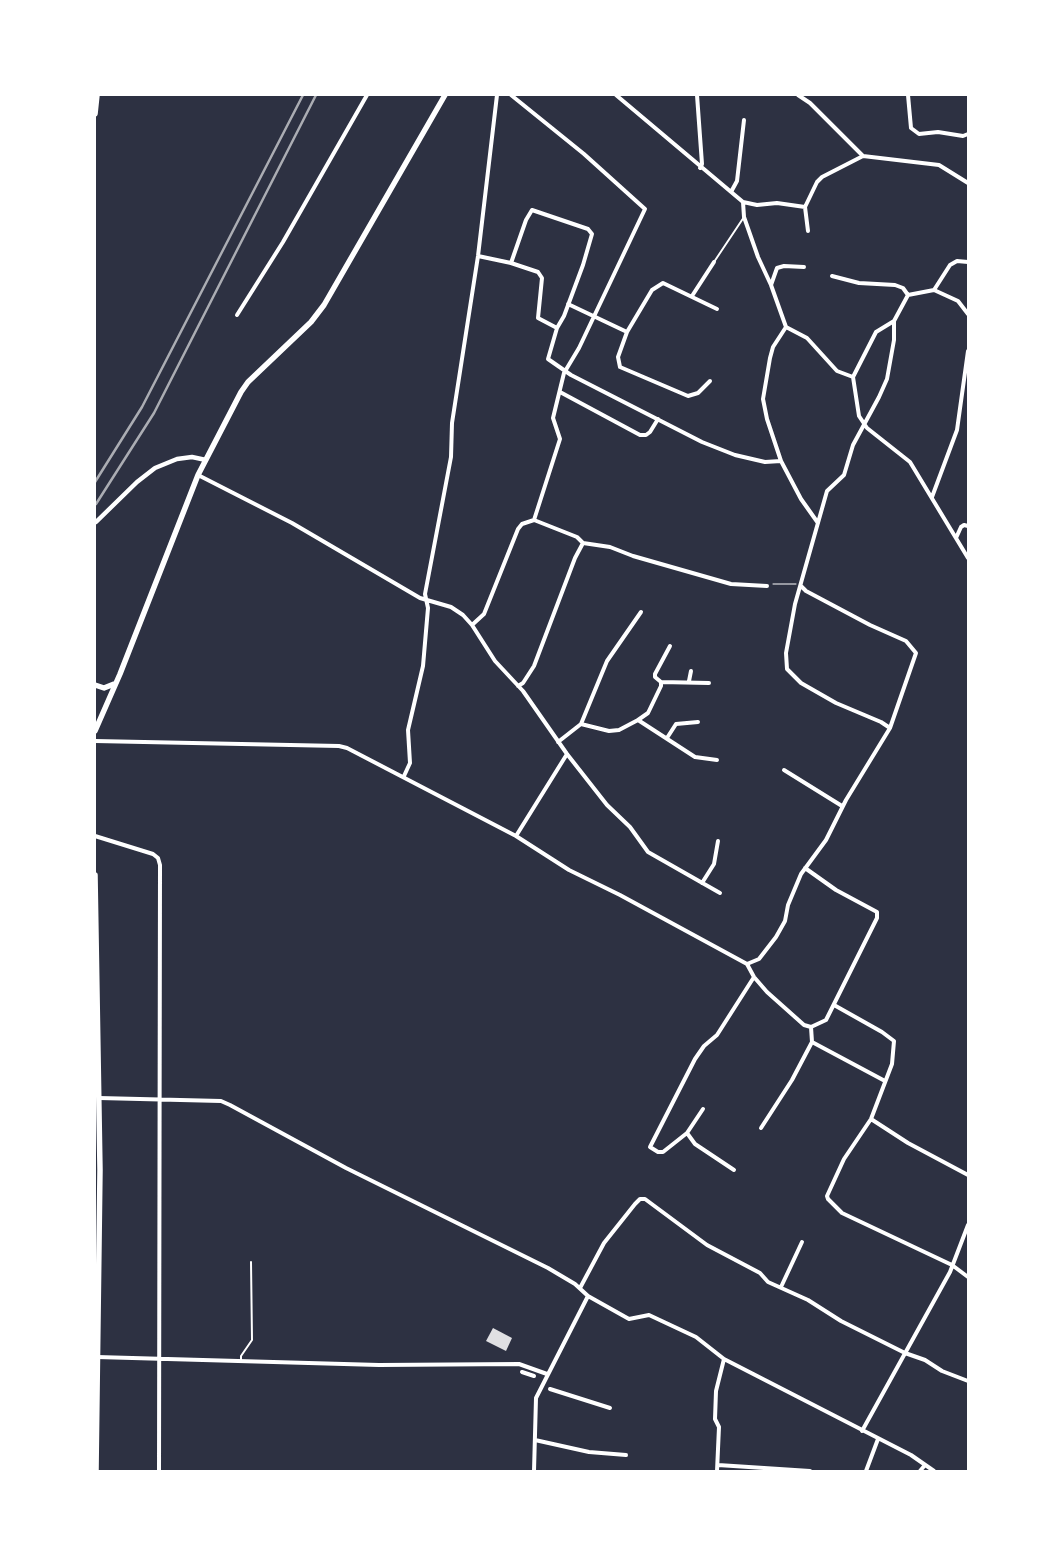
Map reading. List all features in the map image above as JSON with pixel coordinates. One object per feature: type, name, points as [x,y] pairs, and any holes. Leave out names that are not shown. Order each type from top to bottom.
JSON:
[{"type":"main road","points":[[95,114],[97,95]]},
{"type":"main road","points":[[95,731],[116,683],[198,475],[248,382],[294,339],[324,305],[445,95]]},
{"type":"main road","points":[[95,685],[104,688],[116,683]]},
{"type":"main road","points":[[95,875],[99,1098],[96,1471]]},
{"type":"street","points":[[237,315],[284,242],[367,95]]},
{"type":"street","points":[[404,776],[410,763],[408,730],[423,666],[428,608],[425,594],[451,457],[452,423],[460,361],[478,256],[497,95]]},
{"type":"street","points":[[510,95],[584,154],[646,209],[579,348],[565,369],[552,418],[560,439],[534,520]]},
{"type":"street","points":[[616,95],[700,168],[743,202],[757,205],[777,203],[805,207]]},
{"type":"street","points":[[696,95],[702,164],[700,168]]},
{"type":"street","points":[[798,95],[810,103],[863,156]]},
{"type":"street","points":[[908,95],[911,128],[918,134],[938,132],[963,136],[968,134]]},
{"type":"street","points":[[731,192],[736,181],[744,120]]},
{"type":"street","points":[[808,231],[805,207],[811,192],[822,178],[863,156],[938,165],[968,183]]},
{"type":"street","points":[[743,202],[744,217],[786,327],[807,338],[837,371],[853,377]]},
{"type":"street","points":[[511,263],[526,220],[532,210],[588,229],[592,234],[568,304],[557,328],[548,359],[702,442],[734,455],[770,462],[781,461]]},
{"type":"street","points":[[478,256],[511,263],[541,274],[538,318],[557,328]]},
{"type":"street","points":[[934,290],[950,265],[958,261],[968,262]]},
{"type":"street","points":[[692,296],[714,262]]},
{"type":"street","points":[[771,285],[777,268],[784,266],[804,267]]},
{"type":"street","points":[[832,276],[859,283],[904,288],[908,294]]},
{"type":"street","points":[[710,381],[698,393],[688,396],[620,367],[618,358],[627,332],[652,290],[663,283],[717,309]]},
{"type":"street","points":[[908,294],[934,290],[958,300],[968,314]]},
{"type":"street","points":[[890,728],[881,722],[836,703],[790,674],[787,669],[786,653],[791,621],[826,491],[844,475],[853,445],[887,379],[894,340],[894,321],[908,294]]},
{"type":"street","points":[[568,304],[627,332]]},
{"type":"street","points":[[894,321],[876,332],[853,377],[859,416],[863,424],[910,462],[968,558]]},
{"type":"street","points":[[786,327],[773,347],[763,399],[766,419],[781,461],[801,499],[818,523]]},
{"type":"street","points":[[932,496],[957,430],[968,350]]},
{"type":"street","points":[[560,392],[640,435],[646,435],[650,432],[658,419]]},
{"type":"street","points":[[96,522],[137,482],[155,468],[178,459],[192,457],[206,460]]},
{"type":"street","points":[[198,475],[292,523],[426,600],[450,607],[463,615],[495,661],[518,686],[606,805],[630,827],[648,852],[720,892]]},
{"type":"street","points":[[472,626],[484,614],[518,529],[522,524],[534,520],[577,537],[583,543],[610,547],[632,556],[731,584],[767,586]]},
{"type":"street","points":[[956,538],[961,528],[964,525],[968,526]]},
{"type":"street","points":[[518,686],[523,683],[534,666],[574,558],[583,543]]},
{"type":"street","points":[[747,964],[760,959],[776,937],[785,921],[790,898],[804,868],[826,840],[842,806],[890,728],[916,653],[906,641],[870,625],[806,591],[801,586]]},
{"type":"street","points":[[558,742],[581,724],[607,661],[641,612]]},
{"type":"street","points":[[670,646],[655,677],[662,682],[678,684],[688,681],[708,683]]},
{"type":"street","points":[[688,681],[691,670]]},
{"type":"street","points":[[581,724],[609,731],[619,730],[648,713],[662,682]]},
{"type":"street","points":[[638,720],[696,757],[717,760]]},
{"type":"street","points":[[667,738],[676,724],[698,722]]},
{"type":"street","points":[[95,741],[338,746],[404,776],[516,836],[569,870],[620,895],[747,964],[754,977],[790,1013],[804,1025],[811,1027],[823,1023],[834,1005],[877,918],[877,912],[836,890],[804,868]]},
{"type":"street","points":[[516,836],[567,754]]},
{"type":"street","points":[[784,770],[842,806]]},
{"type":"street","points":[[95,836],[153,854],[158,858],[160,864],[159,1471]]},
{"type":"street","points":[[702,883],[714,864],[718,841]]},
{"type":"street","points":[[703,1109],[687,1134],[663,1152],[658,1152],[650,1147],[696,1059],[704,1046],[718,1035],[754,977]]},
{"type":"street","points":[[834,1005],[890,1036],[894,1041],[892,1064],[871,1119],[844,1159],[828,1200],[842,1212],[952,1264],[968,1277]]},
{"type":"street","points":[[761,1128],[792,1080],[812,1042],[811,1027]]},
{"type":"street","points":[[812,1042],[885,1081]]},
{"type":"street","points":[[99,1098],[221,1101],[230,1105],[346,1168],[548,1268],[580,1288],[588,1296],[629,1319],[649,1315],[696,1337],[724,1359],[911,1455],[934,1471]]},
{"type":"street","points":[[871,1119],[908,1143],[968,1175]]},
{"type":"street","points":[[687,1134],[695,1144],[734,1170]]},
{"type":"street","points":[[580,1288],[604,1243],[640,1199],[646,1199],[707,1245],[760,1273],[768,1282],[781,1286],[808,1300],[841,1321],[905,1353],[968,1381]]},
{"type":"street","points":[[862,1431],[952,1264],[968,1225]]},
{"type":"street","points":[[781,1286],[802,1242]]},
{"type":"street","points":[[534,1471],[536,1398],[588,1296]]},
{"type":"street","points":[[97,1357],[159,1357],[379,1365],[519,1364],[547,1374]]},
{"type":"street","points":[[717,1471],[719,1427],[715,1420],[716,1391],[724,1359]]},
{"type":"street","points":[[522,1372],[534,1376]]},
{"type":"street","points":[[550,1389],[610,1408]]},
{"type":"street","points":[[866,1471],[878,1439]]},
{"type":"street","points":[[534,1440],[590,1452],[626,1454]]},
{"type":"street","points":[[718,1465],[810,1471]]},
{"type":"street","points":[[920,1471],[925,1465]]},
{"type":"lane","points":[[714,262],[744,217]]},
{"type":"lane","points":[[241,1361],[241,1356],[252,1340],[251,1262]]},
{"type":"path","points":[[767,586],[788,582],[801,586]]},
{"type":"building","points":[[493,1328],[512,1338],[506,1351],[486,1341]]},
{"type":"railway","points":[[95,482],[142,407],[303,95]]},
{"type":"railway","points":[[96,504],[154,413],[316,95]]}]
